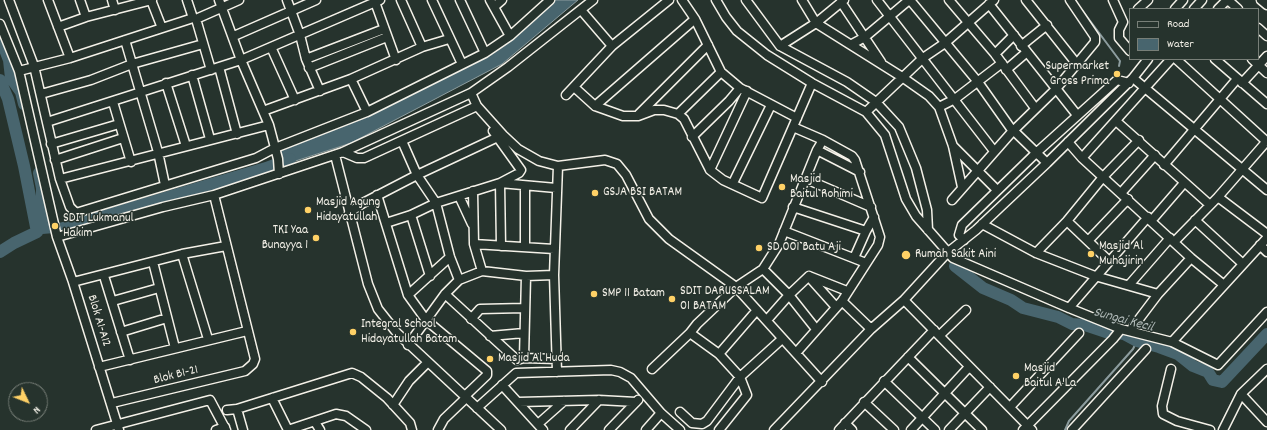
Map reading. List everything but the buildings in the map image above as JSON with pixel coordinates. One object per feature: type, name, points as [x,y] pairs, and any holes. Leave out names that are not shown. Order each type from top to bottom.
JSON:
[{"type":"street","points":[[9,0],[28,68]]},
{"type":"street","points":[[48,0],[70,58]]},
{"type":"street","points":[[80,0],[86,17]]},
{"type":"street","points":[[112,0],[115,10]]},
{"type":"street","points":[[58,27],[86,17],[151,0],[162,28]]},
{"type":"street","points":[[187,0],[195,19],[211,70]]},
{"type":"street","points":[[219,0],[234,36],[241,60],[269,125],[278,159],[279,172]]},
{"type":"street","points":[[28,68],[70,58],[162,28],[195,19],[238,0]]},
{"type":"street","points":[[287,0],[300,35],[306,60],[320,91]]},
{"type":"street","points":[[234,36],[316,0]]},
{"type":"street","points":[[401,0],[422,48]]},
{"type":"street","points":[[432,0],[462,64]]},
{"type":"street","points":[[460,0],[485,53]]},
{"type":"street","points":[[502,0],[492,3],[510,36]]},
{"type":"street","points":[[0,24],[28,68],[41,94],[60,179],[70,207],[76,213],[256,158],[275,148],[367,112],[485,53],[510,36],[550,0]]},
{"type":"street","points":[[57,237],[164,207],[214,195],[279,172],[339,154],[470,93],[508,67],[592,0]]},
{"type":"street","points":[[566,96],[612,46],[669,0]]},
{"type":"street","points":[[682,0],[695,19],[721,72],[743,89],[797,118]]},
{"type":"street","points":[[716,0],[726,18],[749,41],[767,55],[812,83],[866,112],[885,135],[906,198],[916,216],[950,255],[962,263],[1068,308],[1118,333],[1130,331],[1172,342],[1218,365],[1267,312]]},
{"type":"street","points":[[802,0],[816,23],[883,64],[929,96],[939,107],[953,146],[962,187]]},
{"type":"street","points":[[877,0],[994,151]]},
{"type":"street","points":[[852,44],[865,37],[910,0],[944,43],[978,82],[1012,130],[952,200]]},
{"type":"street","points":[[948,0],[995,54],[1035,108]]},
{"type":"street","points":[[1026,0],[1076,63]]},
{"type":"street","points":[[1047,163],[1015,131],[1035,108],[1056,89],[1076,63],[1094,44],[1096,39],[1070,0]]},
{"type":"street","points":[[1122,22],[1114,3],[1123,0]]},
{"type":"street","points":[[1139,8],[1148,0]]},
{"type":"street","points":[[1176,8],[1183,0]]},
{"type":"street","points":[[1195,8],[1202,0]]},
{"type":"street","points":[[1219,8],[1228,0],[1237,8]]},
{"type":"street","points":[[1261,0],[1267,6]]},
{"type":"street","points":[[47,122],[241,60],[377,1],[385,33],[396,60]]},
{"type":"street","points":[[749,1],[780,46],[847,82],[876,102],[899,127],[916,168],[927,210],[928,230]]},
{"type":"street","points":[[780,46],[816,23],[843,1],[883,64]]},
{"type":"street","points":[[866,112],[923,58],[944,43],[991,2],[1024,49],[1077,115]]},
{"type":"street","points":[[581,10],[612,46]]},
{"type":"street","points":[[1129,17],[1122,22],[1119,30],[1119,38],[1129,50]]},
{"type":"street","points":[[595,106],[695,19]]},
{"type":"street","points":[[939,107],[955,99],[978,82],[1004,67],[1024,49],[1046,25]]},
{"type":"street","points":[[1259,29],[1267,36]]},
{"type":"street","points":[[306,60],[385,33]]},
{"type":"street","points":[[309,68],[385,33]]},
{"type":"street","points":[[995,54],[1014,35]]},
{"type":"street","points":[[263,111],[351,79],[449,38]]},
{"type":"street","points":[[125,40],[158,152],[164,185]]},
{"type":"street","points":[[41,94],[91,80],[132,64],[203,44]]},
{"type":"street","points":[[638,116],[708,45]]},
{"type":"street","points":[[271,47],[295,100]]},
{"type":"street","points":[[1164,164],[1220,99],[1259,65],[1267,56]]},
{"type":"street","points":[[1082,158],[1170,60]]},
{"type":"street","points":[[1129,285],[1172,240],[1218,197],[1267,141],[1177,60]]},
{"type":"street","points":[[1216,60],[1267,104]]},
{"type":"street","points":[[1253,60],[1267,73]]},
{"type":"street","points":[[774,430],[822,382],[870,330],[904,300],[964,240],[1047,163],[1131,80],[1143,61]]},
{"type":"street","points":[[219,67],[237,134]]},
{"type":"street","name":"Blok A1-A12","points":[[28,68],[57,237],[74,282],[118,427]]},
{"type":"street","points":[[678,114],[721,72]]},
{"type":"street","points":[[192,75],[210,139]]},
{"type":"street","points":[[351,79],[367,112]]},
{"type":"street","points":[[964,240],[959,235],[962,225],[1036,153],[1117,80],[1131,80],[1144,88],[1266,188]]},
{"type":"street","points":[[166,83],[186,146]]},
{"type":"street","points":[[574,87],[595,106],[623,116],[638,116],[654,110],[664,110],[678,114],[684,119],[710,170],[723,180],[733,183],[762,198],[812,83]]},
{"type":"street","points":[[692,137],[743,89]]},
{"type":"street","points":[[710,170],[743,89]]},
{"type":"street","points":[[386,223],[411,215],[436,203],[500,183],[519,174],[521,170],[475,106],[470,93]]},
{"type":"street","points":[[113,102],[131,162]]},
{"type":"street","points":[[733,183],[771,105]]},
{"type":"street","points":[[339,154],[364,158],[475,106]]},
{"type":"street","points":[[475,106],[518,149],[538,161],[558,166],[605,160],[617,164],[626,175],[649,219],[669,239],[736,288],[767,320],[782,339],[822,382]]},
{"type":"street","points":[[1116,121],[1210,205]]},
{"type":"street","points":[[52,144],[119,124]]},
{"type":"street","points":[[60,179],[131,162],[158,152],[269,125]]},
{"type":"street","points":[[793,127],[823,140],[852,156],[860,172],[880,232],[880,241],[842,301],[796,353]]},
{"type":"street","points":[[348,212],[377,195],[417,175],[498,137]]},
{"type":"street","points":[[55,160],[123,138]]},
{"type":"street","points":[[652,369],[736,288],[763,269],[780,244],[793,208],[817,150],[823,140]]},
{"type":"street","points":[[1036,253],[1067,221],[1104,177],[1139,140]]},
{"type":"street","points":[[402,141],[417,175],[436,203],[450,258],[459,280]]},
{"type":"street","points":[[1068,142],[1082,158],[1191,258],[1224,285]]},
{"type":"street","points":[[953,146],[998,190]]},
{"type":"street","points":[[817,150],[860,172]]},
{"type":"street","points":[[339,154],[348,212],[368,284],[378,309],[387,323],[408,345],[501,430]]},
{"type":"street","points":[[1121,193],[1155,155]]},
{"type":"street","points":[[557,372],[554,249],[558,166]]},
{"type":"street","points":[[806,179],[871,207]]},
{"type":"street","points":[[500,183],[556,188]]},
{"type":"street","points":[[500,183],[501,246]]},
{"type":"street","points":[[1068,308],[1095,276],[1184,183]]},
{"type":"street","points":[[525,186],[525,247]]},
{"type":"street","points":[[473,191],[474,244],[482,271]]},
{"type":"street","points":[[99,367],[208,339],[246,331],[214,195]]},
{"type":"street","points":[[377,195],[408,295],[426,320],[487,371],[487,375],[444,419],[438,430]]},
{"type":"street","points":[[459,196],[474,227]]},
{"type":"street","points":[[1218,197],[1267,234]]},
{"type":"street","points":[[1088,241],[1128,199]]},
{"type":"street","points":[[793,208],[866,230]]},
{"type":"street","points":[[411,215],[430,276]]},
{"type":"street","points":[[854,258],[866,230],[874,217]]},
{"type":"street","points":[[1195,220],[1243,264]]},
{"type":"street","points":[[1067,221],[1109,261]]},
{"type":"street","points":[[982,224],[1036,253],[1095,276],[1158,294]]},
{"type":"street","points":[[784,231],[866,263]]},
{"type":"street","points":[[1172,342],[1267,238]]},
{"type":"street","points":[[474,244],[554,249]]},
{"type":"street","points":[[1260,245],[1267,252]]},
{"type":"street","points":[[74,282],[104,276],[182,254],[226,246]]},
{"type":"street","points":[[182,254],[208,339]]},
{"type":"street","points":[[408,295],[450,258]]},
{"type":"street","points":[[1130,331],[1158,294],[1191,258]]},
{"type":"street","points":[[153,262],[175,348]]},
{"type":"street","points":[[763,269],[789,295],[816,329]]},
{"type":"street","points":[[408,345],[445,294],[459,280],[482,271],[526,276],[554,276]]},
{"type":"street","points":[[104,276],[113,301],[130,360]]},
{"type":"street","points":[[524,358],[524,308],[526,276]]},
{"type":"street","points":[[809,276],[847,292]]},
{"type":"street","points":[[767,320],[789,295],[809,276]]},
{"type":"street","points":[[809,276],[836,307]]},
{"type":"street","points":[[113,301],[159,288]]},
{"type":"street","points":[[445,294],[517,360],[524,358],[557,359]]},
{"type":"street","points":[[904,300],[1010,407],[1027,428],[1118,333]]},
{"type":"street","points":[[842,301],[870,330]]},
{"type":"street","points":[[471,319],[480,309],[524,308]]},
{"type":"street","points":[[719,354],[757,310]]},
{"type":"street","points":[[839,430],[908,357],[966,310]]},
{"type":"street","points":[[121,332],[167,318]]},
{"type":"street","name":"Blok B1-21","points":[[112,404],[245,371],[250,368],[255,359],[246,331]]},
{"type":"street","points":[[490,336],[524,333]]},
{"type":"street","points":[[690,333],[719,354],[740,377],[747,395],[719,430]]},
{"type":"street","points":[[1010,407],[1078,333]]},
{"type":"street","points":[[680,412],[692,423],[702,424],[706,421],[740,377],[782,339]]},
{"type":"street","points":[[1072,430],[1146,349]]},
{"type":"street","points":[[908,357],[982,430]]},
{"type":"street","points":[[394,405],[412,378],[428,363]]},
{"type":"street","points":[[911,430],[969,367]]},
{"type":"street","points":[[477,408],[516,373],[611,370],[620,372],[632,378],[661,413],[680,430]]},
{"type":"street","points":[[1171,370],[1162,412],[1165,416],[1177,421],[1210,430]]},
{"type":"street","points":[[227,410],[237,409],[352,373],[361,377],[394,405],[410,424],[412,430]]},
{"type":"street","points":[[1223,430],[1241,394],[1266,373]]},
{"type":"street","points":[[884,381],[935,430]]},
{"type":"street","points":[[502,385],[541,427],[564,401]]},
{"type":"street","points":[[949,430],[990,387]]},
{"type":"street","points":[[609,430],[644,394]]},
{"type":"street","points":[[1241,394],[1267,422]]},
{"type":"street","points":[[272,398],[288,430],[336,414],[346,416],[366,430]]},
{"type":"street","points":[[96,430],[118,427],[210,400],[226,429],[216,430]]},
{"type":"street","points":[[518,402],[599,400],[636,402]]},
{"type":"street","points":[[570,430],[599,400]]},
{"type":"street","points":[[864,402],[894,430]]},
{"type":"street","points":[[237,409],[243,430]]},
{"type":"street","points":[[646,430],[661,413]]},
{"type":"street","points":[[1177,421],[1192,430]]},
{"type":"street","points":[[314,422],[320,430]]},
{"type":"street","points":[[845,423],[852,430]]},
{"type":"water","points":[[551,0],[578,0],[502,64],[351,143],[277,167],[273,153],[496,49]]},
{"type":"waterway","points":[[1082,10],[1120,61],[1119,66]]},
{"type":"waterway","points":[[0,37],[9,60],[11,78],[21,92],[24,104]]},
{"type":"waterway","points":[[0,80],[8,99],[24,166],[37,232],[14,243],[0,252]]},
{"type":"waterway","points":[[39,173],[42,188],[42,228],[54,227],[60,229],[266,168],[290,159]]},
{"type":"waterway","name":"Sungai Kecil","points":[[955,266],[983,288],[1011,300],[1023,308],[1058,317],[1072,324],[1085,325],[1106,332],[1124,334],[1137,341],[1178,354],[1193,366],[1208,372],[1213,380],[1222,382],[1267,334]]},
{"type":"waterway","points":[[1065,430],[1069,421],[1133,349],[1137,341]]},
{"type":"place","name":"Supermarket Gross Prima","points":[[1117,74]]},
{"type":"place","name":"Masjid Baitul Rohimi","points":[[782,187]]},
{"type":"place","name":"GSJA BSI BATAM","points":[[595,193]]},
{"type":"place","name":"Masjid Agung Hidayatullah","points":[[308,210]]},
{"type":"place","name":"SDIT Lukmanul Hakim","points":[[55,226]]},
{"type":"place","name":"TKI Yaa Bunayya 1","points":[[316,238]]},
{"type":"place","name":"SD 001 Batu Aji","points":[[759,248]]},
{"type":"place","name":"Masjid Al Muhajirin","points":[[1091,254]]},
{"type":"place","name":"Rumah Sakit Aini","points":[[906,255]]},
{"type":"place","name":"SMP 11 Batam","points":[[594,294]]},
{"type":"place","name":"SDIT DARUSSALAM 01 BATAM","points":[[672,299]]},
{"type":"place","name":"Integral School Hidayatullah Batam","points":[[353,332]]},
{"type":"place","name":"Masjid Al Huda","points":[[490,359]]},
{"type":"place","name":"Masjid Baitul A'La","points":[[1016,376]]}]
